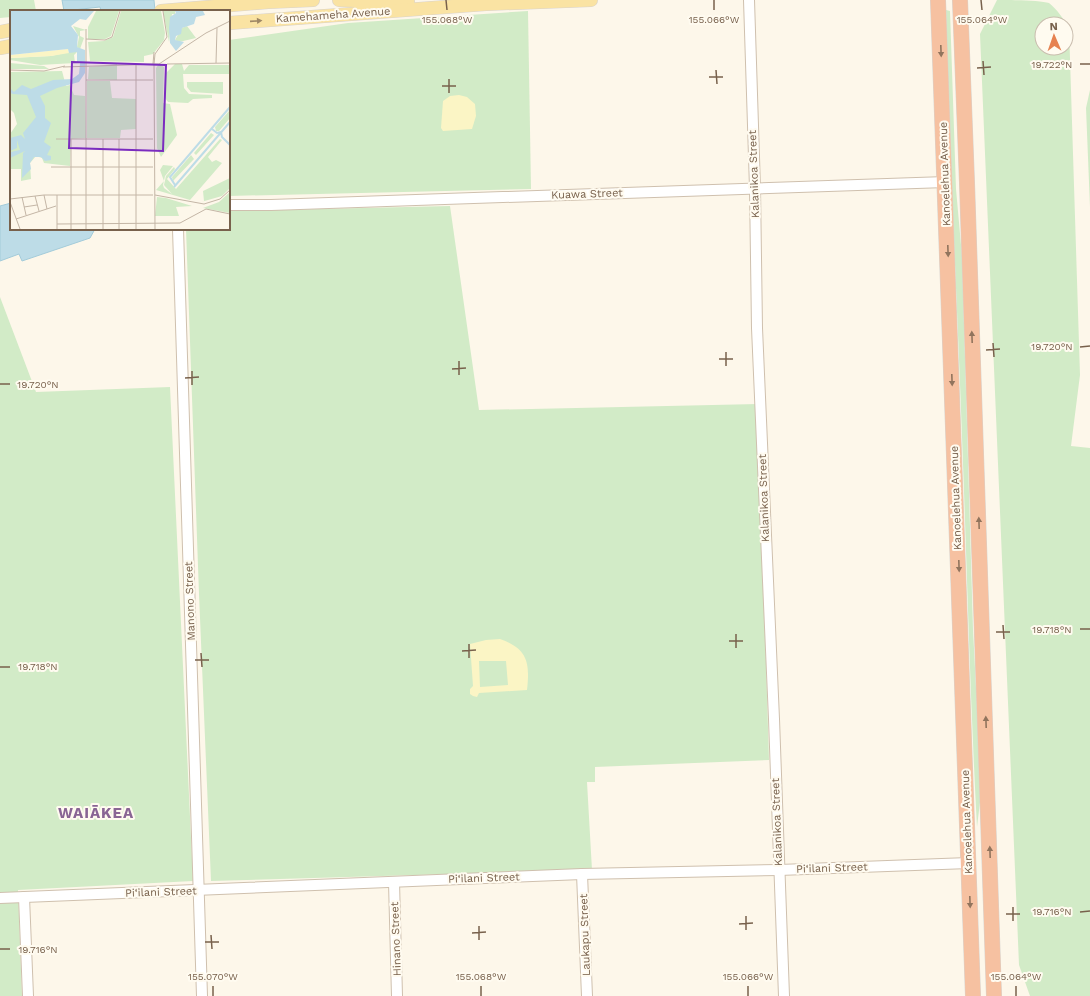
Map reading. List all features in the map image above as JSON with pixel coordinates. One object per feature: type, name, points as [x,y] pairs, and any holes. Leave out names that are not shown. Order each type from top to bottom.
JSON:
[{"type":"highway","name":"Kanoelehua Avenue","points":[[938,0],[946,182],[973,996]]},
{"type":"highway","name":"Kanoelehua Avenue","points":[[960,0],[989,814],[994,996]]},
{"type":"highway","points":[[960,19],[967,0]]},
{"type":"highway","points":[[989,814],[977,851],[974,858],[969,863],[978,872],[991,891]]},
{"type":"main road","name":"Kamehameha Avenue","points":[[166,10],[187,6],[313,0]]},
{"type":"main road","name":"Kamehameha Avenue","points":[[340,0],[486,4]]},
{"type":"main road","name":"Kamehameha Avenue","points":[[230,23],[486,4],[591,0]]},
{"type":"main road","points":[[0,32],[10,30]]},
{"type":"main road","points":[[0,48],[10,46]]},
{"type":"street","name":"Kalanikoa Street","points":[[749,0],[755,188],[757,328],[784,996]]},
{"type":"street","name":"Kuawa Street","points":[[230,205],[946,182]]},
{"type":"street","name":"Manono Street","points":[[178,230],[202,996]]},
{"type":"street","name":"Pi‘ilani Street","points":[[0,898],[582,874],[779,870],[969,863]]},
{"type":"street","name":"Laukapu Street","points":[[582,874],[587,996]]},
{"type":"street","name":"Hinano Street","points":[[394,882],[397,996]]},
{"type":"street","points":[[24,897],[28,996]]},
{"type":"green space","points":[[0,0],[34,0],[36,10],[10,10],[10,17],[0,18]]},
{"type":"green space","points":[[997,0],[1045,2],[1052,5],[1061,16],[1034,16],[1034,56],[1070,56],[1080,375],[1071,446],[1090,448],[1090,996],[1030,996],[1019,965],[980,34]]},
{"type":"green space","points":[[946,10],[950,11],[956,189],[962,256],[973,629],[979,747],[980,802],[977,827],[972,730]]},
{"type":"green space","points":[[528,11],[531,189],[230,196],[230,40],[348,23]]},
{"type":"green space","points":[[1090,90],[1090,207],[1086,108]]},
{"type":"green space","points":[[450,206],[479,410],[758,404],[769,760],[595,767],[595,782],[587,782],[592,870],[211,881],[186,230],[230,230],[230,211]]},
{"type":"green space","points":[[0,297],[36,392],[170,387],[193,881],[18,890],[22,996],[0,996]]},
{"type":"sand","points":[[459,95],[467,97],[475,104],[476,116],[472,129],[443,131],[441,128],[443,101],[450,96]]},
{"type":"sand","points":[[500,639],[516,647],[522,652],[528,672],[527,690],[479,693],[477,697],[470,694],[470,689],[473,686],[470,644],[486,640]],"holes":[[[479,661],[506,661],[508,685],[480,687]]]},
{"type":"water","points":[[62,0],[154,0],[155,10],[101,10],[100,7],[64,10]]},
{"type":"water","points":[[10,203],[10,230],[94,230],[90,238],[22,261],[19,254],[0,261],[0,206]]},
{"type":"district","name":"WAIĀKEA","points":[[96,813]]}]
